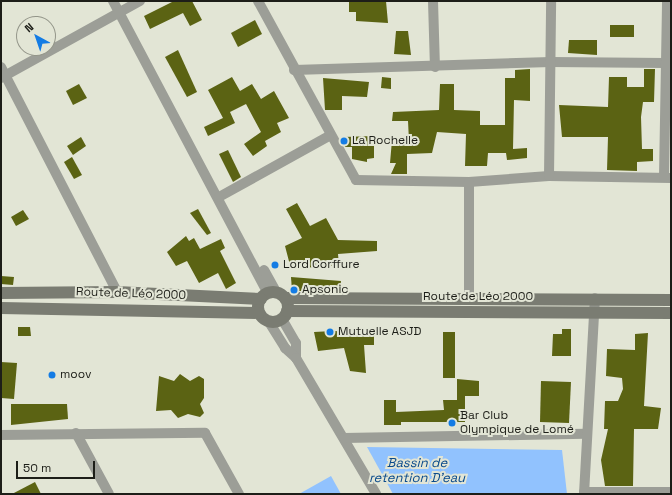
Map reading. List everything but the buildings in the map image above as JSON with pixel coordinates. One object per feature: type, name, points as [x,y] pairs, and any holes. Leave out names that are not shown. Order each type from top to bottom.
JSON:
[{"type":"street","points":[[113,1],[218,197],[285,315],[296,343],[296,358]]},
{"type":"street","points":[[118,292],[2,73],[140,1]]},
{"type":"street","points":[[258,1],[351,176],[359,181],[469,182],[549,176],[668,177],[665,63],[667,1]]},
{"type":"street","points":[[433,1],[434,67]]},
{"type":"street","points":[[549,176],[551,1]]},
{"type":"street","points":[[294,70],[434,67],[551,62],[665,63]]},
{"type":"street","points":[[218,197],[329,136]]},
{"type":"street","points":[[469,182],[469,297]]},
{"type":"street","name":"Route de Léo 2000","points":[[1,293],[118,292],[273,296],[595,298],[671,300]]},
{"type":"street","points":[[273,296],[259,313],[269,322],[285,348],[296,358],[376,494]]},
{"type":"street","points":[[595,298],[585,434],[584,493],[671,492]]},
{"type":"street","name":"Route de Léo 2000","points":[[1,308],[259,313]]},
{"type":"street","name":"Route de Léo 2000","points":[[269,322],[285,315],[595,312],[671,313]]},
{"type":"street","points":[[1,435],[76,433],[205,433],[239,494]]},
{"type":"street","points":[[76,433],[109,494]]},
{"type":"street","points":[[344,438],[585,434]]},
{"type":"water","name":"Bassin de retention D'eau","points":[[367,447],[562,450],[567,494],[393,494]]},
{"type":"water","name":"Bassin de retention D'eau","points":[[331,476],[341,494],[299,494]]},
{"type":"place","name":"La Rochelle","points":[[344,141]]},
{"type":"place","name":"Lord Corffure","points":[[275,265]]},
{"type":"place","name":"Apsonic","points":[[294,290]]},
{"type":"place","name":"Mutuelle ASJD","points":[[330,332]]},
{"type":"place","name":"moov","points":[[52,375]]},
{"type":"place","name":"Bar Club Olympique de Lomé","points":[[452,423]]}]
